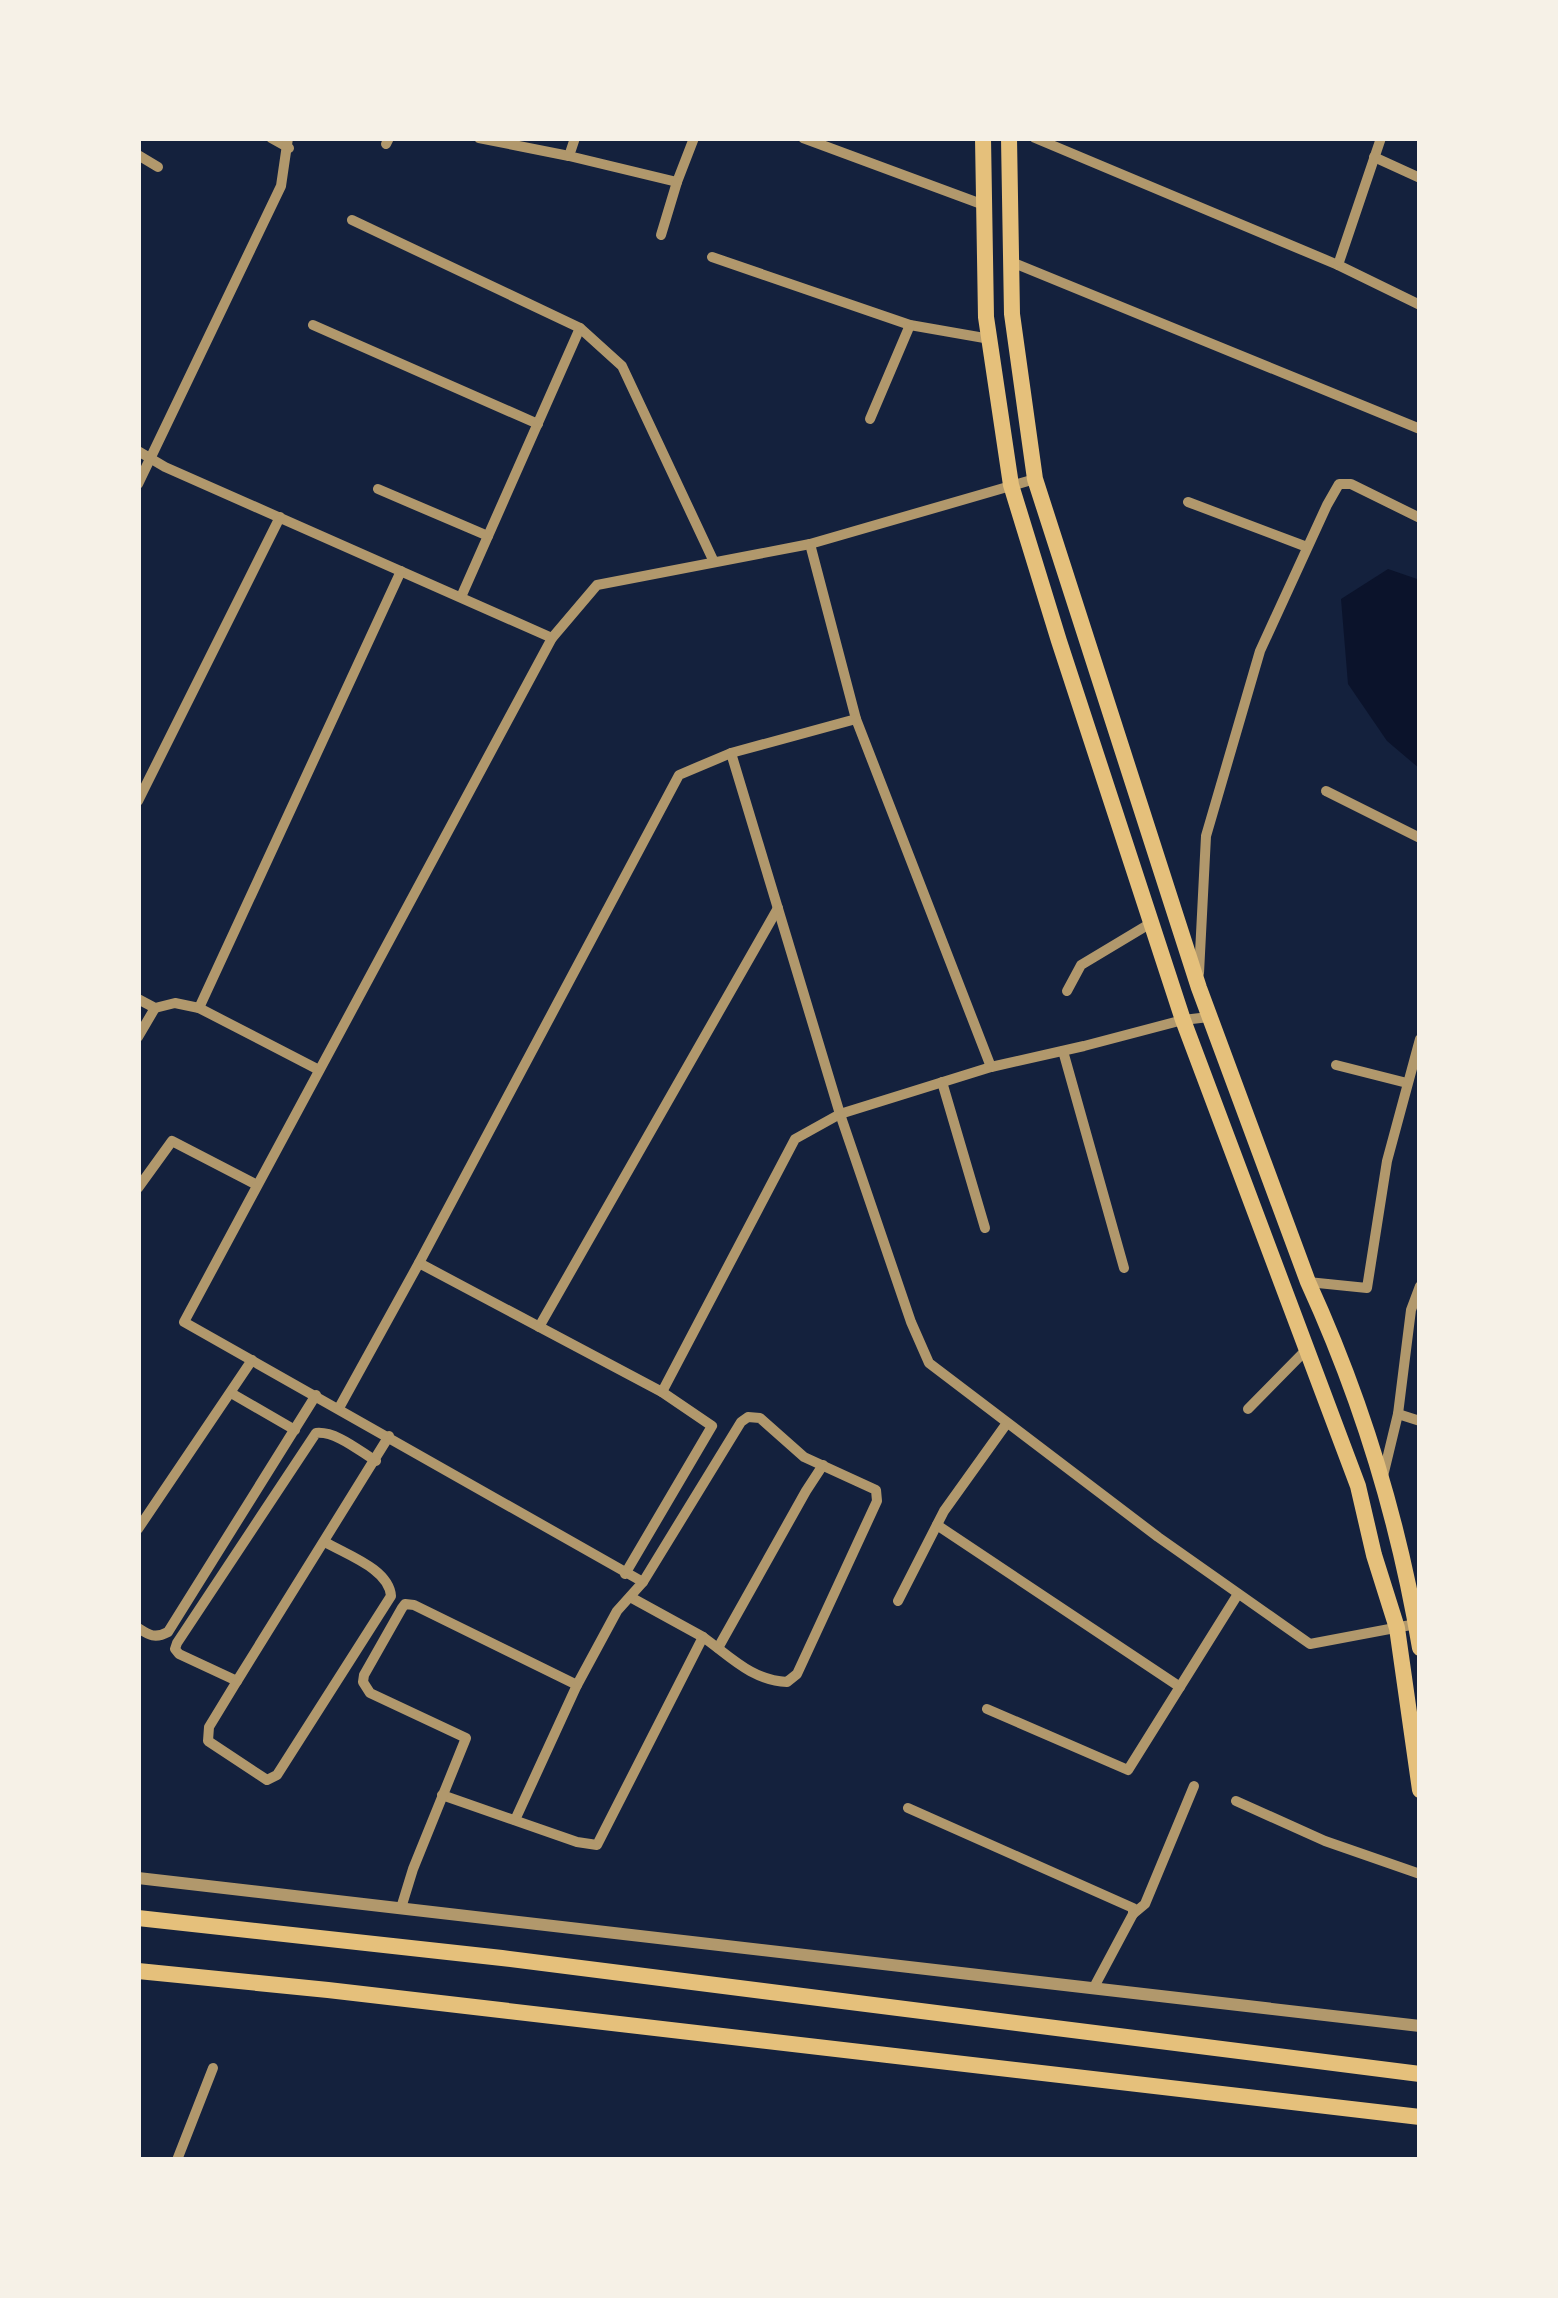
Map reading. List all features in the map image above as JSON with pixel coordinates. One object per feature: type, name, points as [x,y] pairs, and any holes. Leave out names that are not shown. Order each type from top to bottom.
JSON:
[{"type":"main road","points":[[983,138],[985,280],[1011,485],[1183,1020],[1358,1486],[1374,1555],[1420,1648]]},
{"type":"main road","points":[[1009,138],[1012,314],[1036,479],[1198,988],[1382,1479],[1406,1626],[1420,1790]]},
{"type":"main road","points":[[138,1918],[502,1958],[1420,2074]]},
{"type":"main road","points":[[138,1971],[1420,2116]]},
{"type":"street","points":[[138,484],[281,186],[289,143],[272,138]]},
{"type":"street","points":[[478,138],[677,182]]},
{"type":"street","points":[[569,156],[575,138]]},
{"type":"street","points":[[662,235],[694,138]]},
{"type":"street","points":[[803,138],[984,205]]},
{"type":"street","points":[[1035,138],[1338,265],[1420,305]]},
{"type":"street","points":[[1338,265],[1381,138]]},
{"type":"street","points":[[138,155],[158,167]]},
{"type":"street","points":[[1374,157],[1420,178]]},
{"type":"street","points":[[352,220],[580,328],[622,366],[714,562]]},
{"type":"street","points":[[712,257],[910,325],[990,338]]},
{"type":"street","points":[[1009,261],[1420,429]]},
{"type":"street","points":[[313,325],[538,424]]},
{"type":"street","points":[[870,419],[910,325]]},
{"type":"street","points":[[461,597],[580,328]]},
{"type":"street","points":[[138,451],[552,638]]},
{"type":"street","points":[[643,1582],[184,1322],[552,638],[597,585],[810,544],[1036,479]]},
{"type":"street","points":[[1198,988],[1206,836],[1260,651],[1307,547],[1339,484],[1358,486],[1420,518]]},
{"type":"street","points":[[377,489],[488,536]]},
{"type":"street","points":[[1187,502],[1307,547]]},
{"type":"street","points":[[138,801],[280,518]]},
{"type":"street","points":[[810,544],[856,719],[991,1067]]},
{"type":"street","points":[[199,1008],[401,572]]},
{"type":"street","points":[[339,1408],[679,775],[731,753],[856,719]]},
{"type":"street","points":[[731,753],[840,1114],[929,1364],[1158,1537],[1310,1644],[1406,1626]]},
{"type":"street","points":[[1326,790],[1420,838]]},
{"type":"street","points":[[539,1327],[778,908]]},
{"type":"street","points":[[1067,992],[1082,964],[1151,923]]},
{"type":"street","points":[[138,999],[155,1008],[182,1003],[199,1008],[319,1070]]},
{"type":"street","points":[[138,1037],[155,1008]]},
{"type":"street","points":[[662,1392],[795,1139],[840,1114],[991,1067],[1209,1017]]},
{"type":"street","points":[[1308,1282],[1367,1288],[1387,1161],[1420,1040]]},
{"type":"street","points":[[1063,1051],[1124,1268]]},
{"type":"street","points":[[1336,1065],[1408,1083]]},
{"type":"street","points":[[942,1082],[985,1228]]},
{"type":"street","points":[[138,1188],[172,1141],[256,1185]]},
{"type":"street","points":[[419,1264],[662,1392],[712,1426],[625,1574]]},
{"type":"street","points":[[1382,1479],[1398,1414],[1411,1310],[1420,1286]]},
{"type":"street","points":[[1248,1409],[1308,1348]]},
{"type":"street","points":[[138,1528],[252,1360]]},
{"type":"street","points":[[231,1393],[295,1430]]},
{"type":"street","points":[[138,1628],[151,1636],[168,1632],[316,1395]]},
{"type":"street","points":[[1398,1414],[1420,1421]]},
{"type":"street","points":[[515,1820],[617,1611],[643,1582],[741,1422],[760,1418],[804,1457],[876,1490],[877,1501],[796,1674],[787,1682],[772,1682],[736,1664],[703,1637],[632,1598]]},
{"type":"street","points":[[898,1600],[937,1525],[1007,1423]]},
{"type":"street","points":[[237,1682],[179,1654],[177,1643],[316,1432],[334,1436],[376,1461]]},
{"type":"street","points":[[325,1542],[386,1579],[391,1596],[272,1780],[261,1778],[208,1741],[208,1727],[389,1436]]},
{"type":"street","points":[[718,1648],[823,1465]]},
{"type":"street","points":[[937,1525],[1180,1687]]},
{"type":"street","points":[[987,1709],[1127,1770],[1238,1594]]},
{"type":"street","points":[[401,1908],[466,1738],[370,1693],[363,1682],[405,1604],[577,1685]]},
{"type":"street","points":[[442,1796],[597,1845],[703,1637]]},
{"type":"street","points":[[1094,1989],[1133,1914],[1145,1904],[1194,1786]]},
{"type":"street","points":[[1236,1801],[1325,1841],[1420,1874]]},
{"type":"street","points":[[908,1808],[1133,1908],[1133,1914]]},
{"type":"street","points":[[138,1878],[1420,2026]]},
{"type":"street","points":[[177,2160],[213,2068]]},
{"type":"water","points":[[1388,569],[1420,580],[1420,769],[1387,741],[1348,684],[1341,599]]}]
